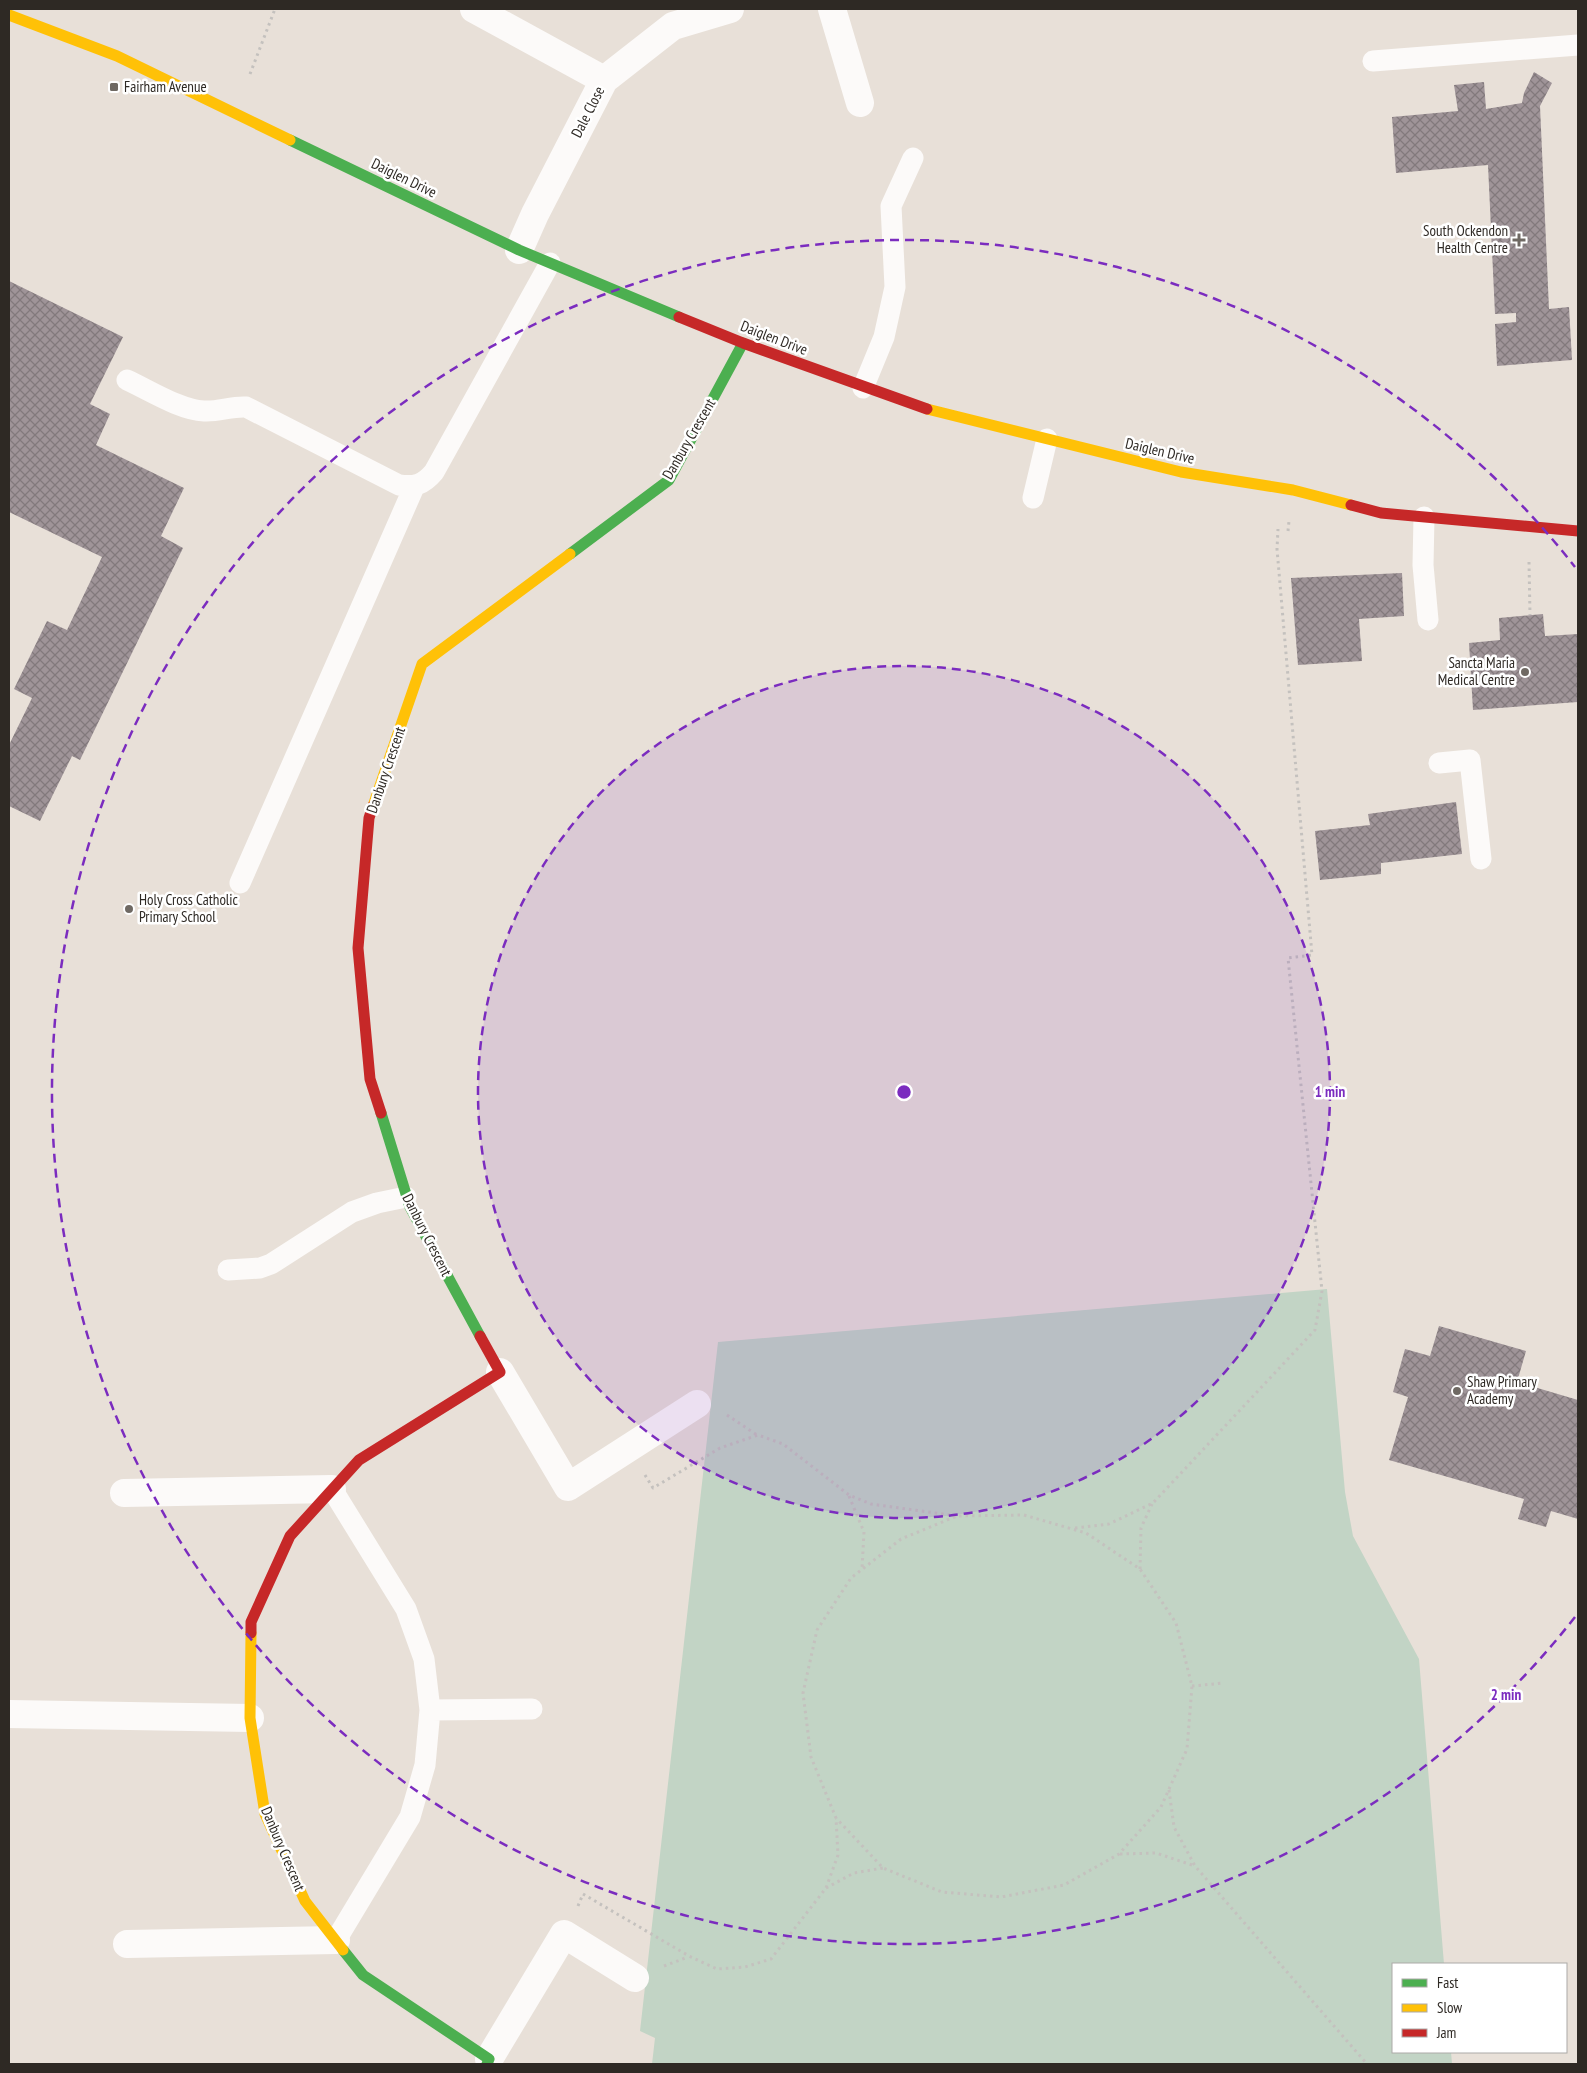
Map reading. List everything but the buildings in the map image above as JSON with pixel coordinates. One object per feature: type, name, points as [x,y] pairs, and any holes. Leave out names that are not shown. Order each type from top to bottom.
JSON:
[{"type":"street","name":"Dale Close","points":[[474,9],[604,80],[535,214],[519,250]]},
{"type":"street","points":[[604,80],[673,26],[730,9]]},
{"type":"street","points":[[832,9],[860,103]]},
{"type":"street","name":"Daiglen Drive","points":[[9,15],[118,56],[519,250],[743,343],[914,406],[1182,472],[1292,490],[1381,513],[1578,531]]},
{"type":"street","name":"Danbury Crescent","points":[[696,1404],[568,1488],[500,1372],[406,1197],[370,1079],[358,948],[369,818],[422,664],[669,480],[743,343]]},
{"type":"street","name":"Danbury Crescent","points":[[500,1372],[359,1460],[290,1536],[252,1622],[250,1718],[265,1814],[305,1901],[363,1975],[488,2062],[564,1934]]},
{"type":"street","points":[[124,1493],[332,1489]]},
{"type":"street","points":[[9,1714],[250,1718]]},
{"type":"street","points":[[564,1934],[635,1978]]},
{"type":"street","points":[[127,1944],[336,1940]]},
{"type":"lane","points":[[1373,60],[1578,44]]},
{"type":"lane","points":[[864,388],[884,337],[895,287],[891,206],[913,158]]},
{"type":"lane","points":[[127,380],[189,409],[205,412],[234,406],[246,407],[399,485],[414,487],[426,481],[434,472],[550,263]]},
{"type":"lane","points":[[1033,498],[1047,439]]},
{"type":"lane","points":[[240,884],[414,487]]},
{"type":"lane","points":[[1424,517],[1424,565],[1428,620]]},
{"type":"lane","points":[[1439,763],[1470,760],[1481,859]]},
{"type":"lane","points":[[228,1270],[260,1268],[271,1264],[352,1212],[377,1203],[406,1197]]},
{"type":"lane","points":[[332,1489],[406,1609],[424,1659],[430,1710],[425,1765],[410,1817],[336,1940]]},
{"type":"lane","points":[[430,1710],[532,1709]]},
{"type":"path","points":[[250,74],[275,9]]},
{"type":"path","points":[[1140,1568],[1141,1528],[1153,1503],[1315,1330],[1322,1291],[1288,958],[1312,955],[1277,549],[1278,529]]},
{"type":"path","points":[[1528,562],[1530,615]]},
{"type":"path","points":[[627,1449],[653,1488],[720,1448],[758,1435],[783,1444],[849,1495],[871,1504],[958,1516],[1024,1515],[1086,1533],[1140,1568],[1176,1623],[1192,1686],[1187,1749],[1161,1807],[1119,1854],[1064,1885],[1002,1897],[942,1892],[884,1868],[836,1818]]},
{"type":"path","points":[[849,1495],[864,1532],[862,1570]]},
{"type":"path","points":[[1072,1529],[1109,1524],[1153,1503]]},
{"type":"path","points":[[564,1934],[584,1894],[689,1956],[717,1969],[745,1967],[771,1959],[826,1888],[838,1854],[836,1818],[811,1757],[803,1693],[817,1630],[851,1578],[901,1538],[958,1516]]},
{"type":"path","points":[[1192,1686],[1224,1683]]},
{"type":"path","points":[[1169,1789],[1174,1827],[1195,1866],[1367,2064]]},
{"type":"path","points":[[1119,1854],[1156,1853],[1195,1866]]},
{"type":"path","points":[[826,1888],[854,1873],[884,1868]]},
{"type":"green space","points":[[1327,1289],[1345,1492],[1353,1536],[1419,1659],[1444,1963],[1392,1963],[1392,2053],[1451,2053],[1452,2064],[652,2064],[655,2038],[640,2031],[718,1342]]},
{"type":"traffic: fast","points":[[290,140],[519,250],[679,317]]},
{"type":"traffic: fast","points":[[570,554],[669,480],[743,343]]},
{"type":"traffic: fast","points":[[381,1113],[410,1207],[480,1336]]},
{"type":"traffic: fast","points":[[343,1950],[363,1975],[489,2059],[487,2064]]},
{"type":"traffic: slow","points":[[9,15],[117,56],[290,140]]},
{"type":"traffic: slow","points":[[927,409],[1181,472],[1293,490],[1351,505]]},
{"type":"traffic: slow","points":[[373,806],[422,664],[570,554]]},
{"type":"traffic: slow","points":[[251,1633],[250,1718],[265,1814],[305,1901],[343,1950]]},
{"type":"traffic: jam","points":[[679,317],[743,343],[927,409]]},
{"type":"traffic: jam","points":[[1351,505],[1381,513],[1578,531]]},
{"type":"traffic: jam","points":[[373,806],[369,818],[358,948],[370,1079],[381,1113]]},
{"type":"traffic: jam","points":[[251,1633],[251,1622],[290,1536],[359,1460],[500,1372],[480,1336]]},
{"type":"place","name":"Fairham Avenue","points":[[114,87]]},
{"type":"place","name":"South Ockendon Health Centre","points":[[1519,240]]},
{"type":"place","name":"Sancta Maria Medical Centre","points":[[1525,672]]},
{"type":"place","name":"Holy Cross Catholic Primary School","points":[[129,909]]},
{"type":"place","name":"Shaw Primary Academy","points":[[1457,1391]]}]
